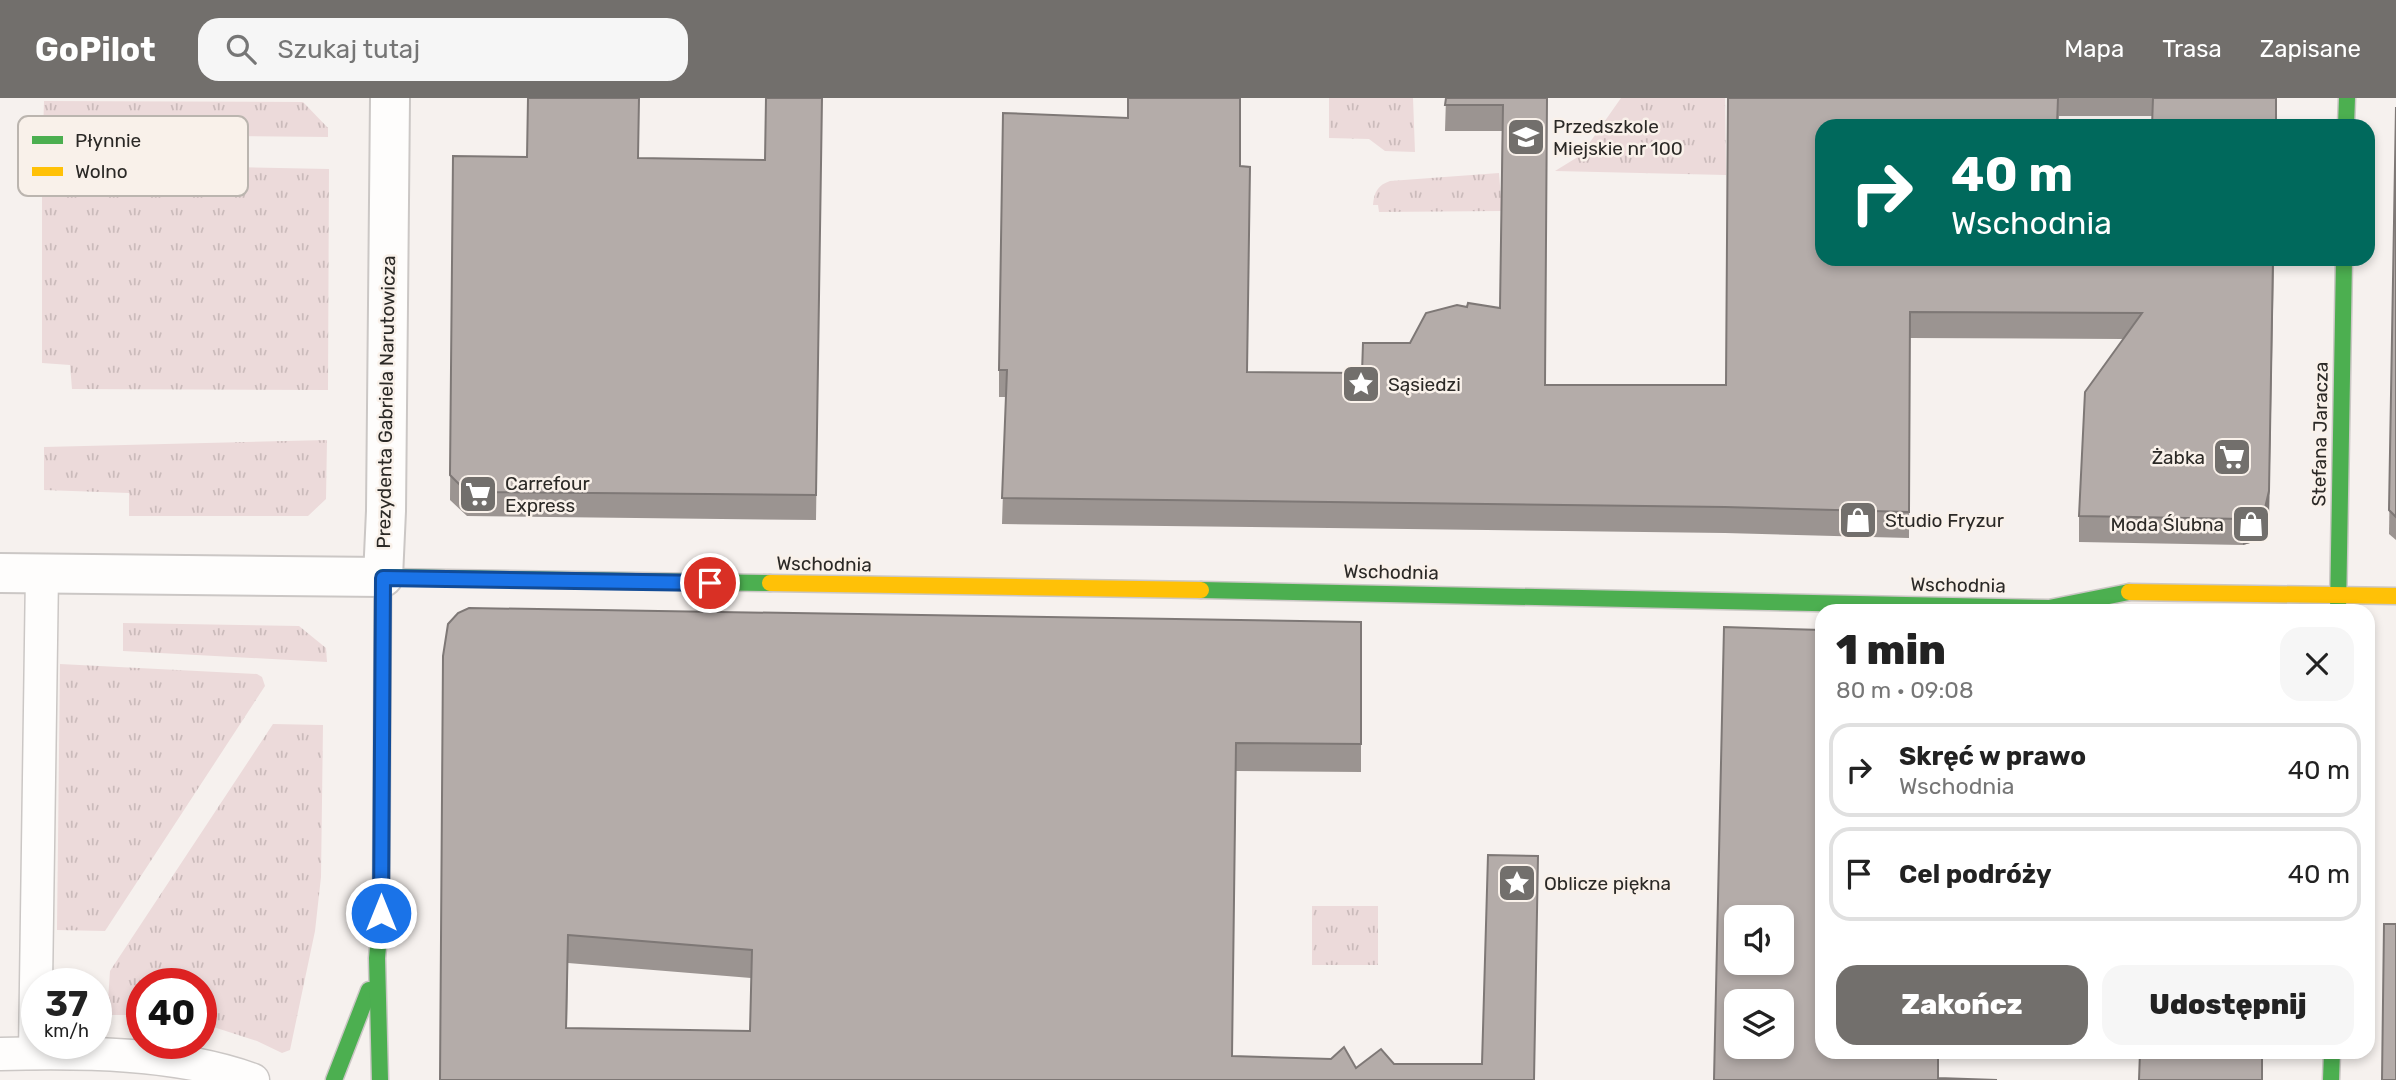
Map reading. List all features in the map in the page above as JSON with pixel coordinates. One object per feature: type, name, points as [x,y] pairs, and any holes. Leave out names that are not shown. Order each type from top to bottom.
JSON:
[{"type":"street","name":"Prezydenta Gabriela Narutowicza","points":[[380,1080],[377,958],[381,913],[390,98]]},
{"type":"street","points":[[2347,98],[2347,119]]},
{"type":"street","name":"Stefana Jaracza","points":[[2338,603],[2344,266]]},
{"type":"street","points":[[0,573],[383,578]]},
{"type":"street","name":"Wschodnia","points":[[383,578],[1409,593],[1878,604]]},
{"type":"street","name":"Wschodnia","points":[[2069,604],[2129,592],[2338,603],[2396,596]]},
{"type":"street","name":"Prezydenta Gabriela Narutowicza","points":[[334,1080],[357,1024],[377,958]]},
{"type":"street","points":[[2331,1080],[2332,1059]]},
{"type":"lane","points":[[36,968],[43,573]]},
{"type":"lane","points":[[0,1054],[21,1053]]},
{"type":"lane","points":[[112,1056],[203,1066],[253,1080]]},
{"type":"green space","points":[[1329,98],[1413,98],[1415,152],[1385,151],[1369,139],[1329,138]]},
{"type":"green space","points":[[1621,98],[1725,98],[1726,175],[1555,171],[1581,155]]},
{"type":"green space","points":[[44,101],[303,102],[328,128],[328,137],[248,136],[248,116],[44,116]]},
{"type":"green space","points":[[248,167],[329,169],[328,390],[72,389],[70,365],[42,363],[42,196],[248,196]]},
{"type":"green space","points":[[1499,173],[1502,211],[1379,212],[1378,205],[1373,205],[1377,190],[1390,181]]},
{"type":"green space","points":[[327,440],[326,499],[308,516],[129,516],[129,493],[44,490],[44,447]]},
{"type":"green space","points":[[123,623],[299,626],[326,648],[327,662],[123,651]]},
{"type":"green space","points":[[60,664],[257,674],[262,677],[265,686],[105,931],[57,930]]},
{"type":"green space","points":[[273,724],[323,725],[321,877],[315,931],[290,1050],[282,1053],[257,1041],[217,1028],[217,968],[126,968],[126,1015],[112,1015],[112,968]]},
{"type":"green space","points":[[1312,906],[1378,906],[1378,965],[1312,965]]},
{"type":"building","points":[[528,98],[639,98],[638,158],[765,160],[766,98],[822,98],[816,495],[467,492],[450,475],[453,156],[527,157]]},
{"type":"building","points":[[1128,98],[1240,98],[1240,166],[1250,167],[1247,372],[1362,373],[1363,343],[1410,343],[1426,313],[1457,305],[1467,307],[1468,303],[1500,308],[1503,105],[1445,105],[1446,98],[1547,98],[1545,385],[1726,385],[1728,98],[2058,98],[2057,119],[1815,119],[1815,266],[2273,266],[2269,491],[2264,512],[2243,519],[2079,516],[2085,392],[2142,313],[1910,312],[1909,512],[1725,507],[1002,498],[1007,370],[999,370],[1003,113],[1128,118]]},
{"type":"building","points":[[2153,98],[2276,98],[2276,119],[2152,119]]},
{"type":"building","points":[[2396,107],[2396,517],[2389,510]]},
{"type":"building","points":[[469,608],[1361,622],[1361,744],[1236,743],[1232,1056],[1331,1059],[1344,1047],[1356,1068],[1381,1049],[1394,1064],[1482,1064],[1488,855],[1538,856],[1534,1080],[440,1080],[443,656],[448,624],[458,613]],"holes":[[[568,935],[752,950],[750,1031],[566,1028]]]},
{"type":"building","points":[[1724,627],[1815,630],[1815,1059],[1938,1059],[1938,1078],[1997,1080],[1714,1080]]},
{"type":"building","points":[[2384,924],[2396,924],[2396,1080],[2382,1080]]},
{"type":"building","points":[[2140,1059],[2262,1059],[2262,1080],[2139,1080]]},
{"type":"traffic: fast","points":[[2346,119],[2347,98]]},
{"type":"traffic: fast","points":[[2338,604],[2344,266]]},
{"type":"traffic: fast","points":[[380,1080],[377,958],[381,913],[383,577],[770,583]]},
{"type":"traffic: fast","points":[[1201,590],[1861,604]]},
{"type":"traffic: fast","points":[[2069,604],[2129,592]]},
{"type":"traffic: fast","points":[[334,1080],[369,990]]},
{"type":"traffic: fast","points":[[2331,1080],[2332,1059]]},
{"type":"traffic: slow","points":[[770,583],[1201,590]]},
{"type":"traffic: slow","points":[[2129,592],[2396,596]]},
{"type":"place","name":"Przedszkole Miejskie nr 100","points":[[1526,137]]},
{"type":"place","name":"Sąsiedzi","points":[[1361,384]]},
{"type":"place","name":"Żabka","points":[[2232,457]]},
{"type":"place","name":"Carrefour Express","points":[[478,494]]},
{"type":"place","name":"Studio Fryzur","points":[[1858,520]]},
{"type":"place","name":"Moda Ślubna","points":[[2251,524]]},
{"type":"place","name":"Oblicze piękna","points":[[1517,883]]},
{"type":"route","points":[[381,913],[383,578],[710,583]]}]
